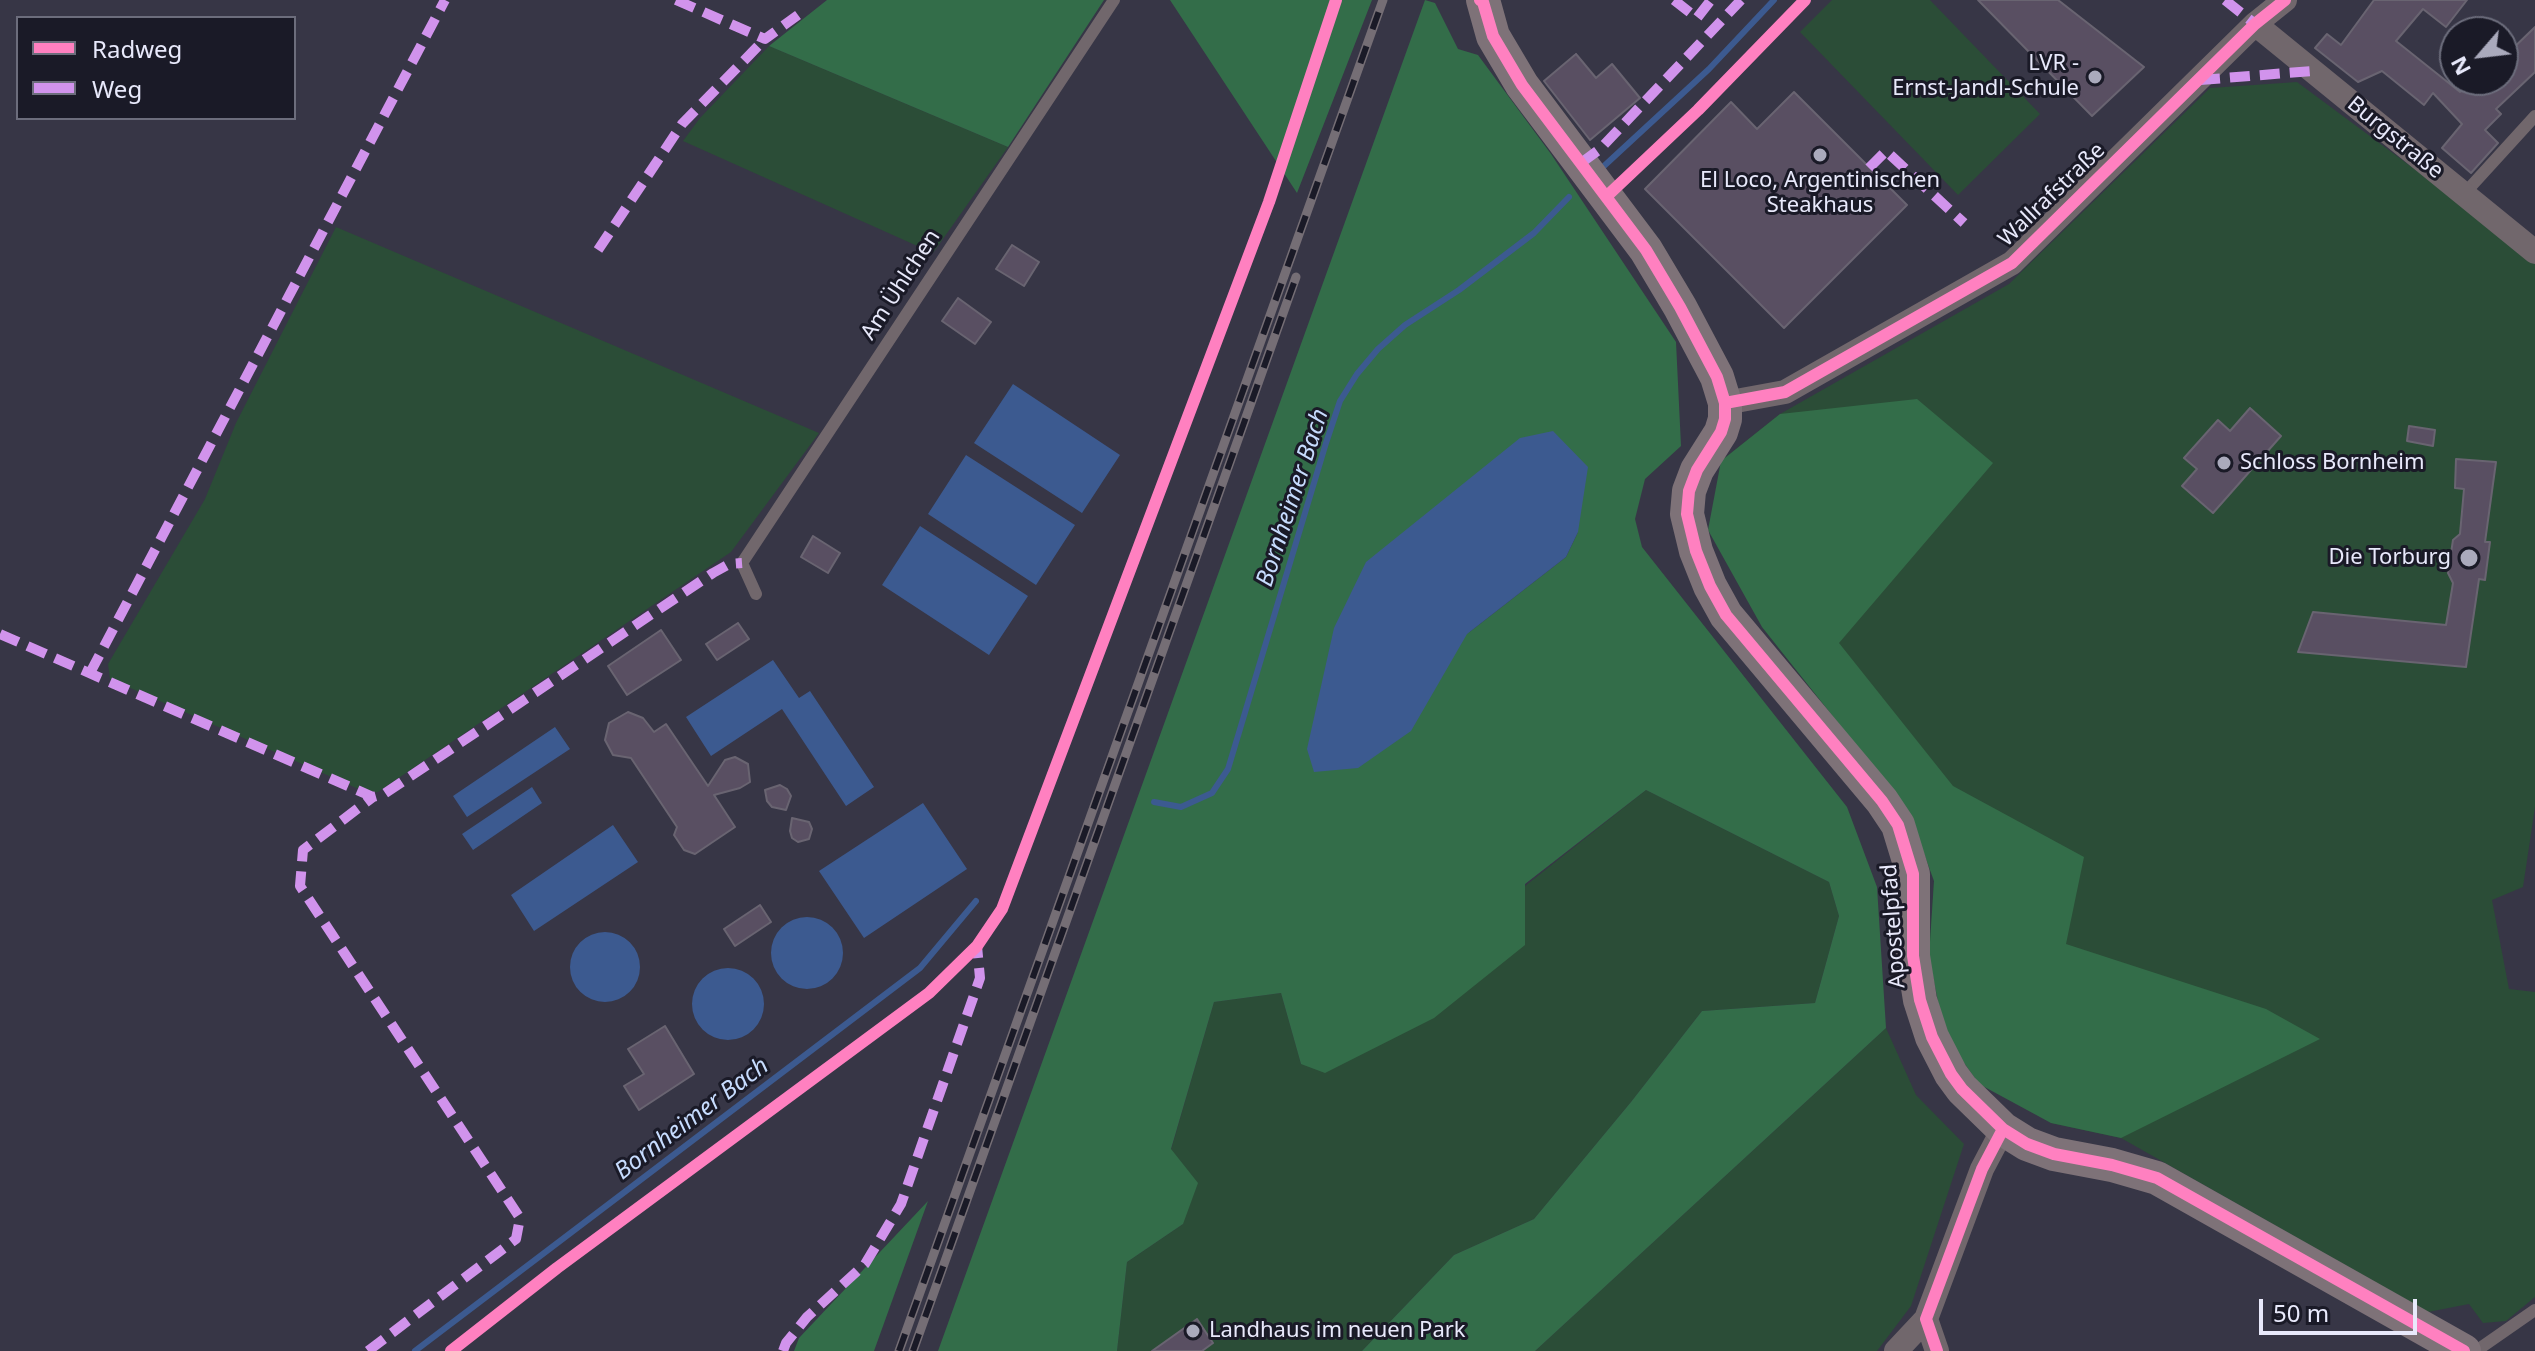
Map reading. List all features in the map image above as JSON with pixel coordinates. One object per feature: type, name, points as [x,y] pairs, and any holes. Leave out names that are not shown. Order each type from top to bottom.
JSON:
[{"type":"street","name":"Wallrafstraße","points":[[1725,403],[1785,392],[2012,263],[2255,24],[2285,0]]},
{"type":"street","points":[[1482,1],[1493,36],[1522,85],[1646,250],[1712,367],[1725,403]]},
{"type":"street","name":"Burgstraße","points":[[2255,24],[2535,252]]},
{"type":"street","name":"Apostelpfad","points":[[1725,403],[1721,432],[1697,470],[1689,491],[1687,514],[1696,551],[1726,615],[1882,801],[1898,825],[1913,874],[1913,956],[1920,1000],[1929,1028],[1951,1074],[1962,1089],[2003,1129],[2042,1150],[2135,1171],[2168,1184],[2464,1351]]},
{"type":"street","points":[[1896,1351],[1926,1319],[1982,1169],[2003,1129]]},
{"type":"street","points":[[1926,1319],[1937,1351]]},
{"type":"lane","name":"Am Ühlchen","points":[[756,594],[742,563],[1114,0]]},
{"type":"lane","points":[[2464,194],[2535,116]]},
{"type":"lane","points":[[2476,1351],[2535,1310]]},
{"type":"green space","points":[[827,0],[1104,0],[1008,147],[769,46]]},
{"type":"green space","points":[[1170,0],[1372,0],[1297,193]]},
{"type":"green space","points":[[1425,0],[1435,3],[1458,49],[1478,55],[1551,154],[1676,342],[1681,446],[1645,479],[1635,519],[1642,547],[1847,807],[1877,887],[1886,1028],[1535,1351],[1362,1351],[1454,1255],[1534,1219],[1702,1011],[1815,1003],[1839,916],[1829,882],[1646,790],[1525,884],[1525,945],[1434,1018],[1325,1073],[1301,1064],[1281,993],[1214,1002],[1171,1149],[1198,1183],[1183,1224],[1127,1262],[1117,1351],[938,1351]],"holes":[[[1578,532],[1566,557],[1467,634]]]},
{"type":"green space","points":[[1832,0],[1930,0],[2040,114],[1958,195],[1800,32]]},
{"type":"green space","points":[[769,46],[1008,147],[933,253],[683,141],[700,118]]},
{"type":"green space","points":[[2297,82],[2502,234],[2535,262],[2535,807],[2523,887],[2492,900],[2509,989],[2535,992],[2535,1297],[2506,1321],[2483,1323],[2469,1304],[2428,1312],[2121,1138],[2051,1123],[1929,957],[1934,881],[1909,812],[1762,627],[1721,461],[1780,414],[2009,284],[2210,88]]},
{"type":"green space","points":[[336,227],[819,433],[731,552],[378,792],[363,791],[110,679],[108,664],[205,499],[236,423]]},
{"type":"green space","points":[[1917,399],[1993,463],[1839,643],[1953,786],[2084,857],[2066,944],[2266,1009],[2320,1039],[2121,1138],[2051,1123],[1979,1084],[1945,1036],[1929,957],[1934,881],[1909,812],[1762,627],[1708,530],[1721,461],[1780,414]]},
{"type":"green space","points":[[1646,790],[1829,882],[1839,916],[1815,1003],[1702,1011],[1534,1219],[1454,1255],[1362,1351],[1117,1351],[1127,1262],[1183,1224],[1171,1150],[1214,1002],[1281,993],[1301,1064]]},
{"type":"green space","points":[[1886,1028],[1916,1095],[1964,1144],[1911,1306],[1877,1351],[1535,1351]]},
{"type":"green space","points":[[928,1201],[874,1351],[794,1351],[799,1338]]},
{"type":"water","points":[[1013,384],[1120,455],[1082,513],[974,443]]},
{"type":"water","points":[[1553,431],[1588,467],[1578,532],[1566,557],[1467,634],[1411,731],[1358,768],[1314,772],[1307,749],[1334,628],[1366,562],[1520,438]]},
{"type":"water","points":[[966,455],[1075,525],[1036,585],[928,514]]},
{"type":"water","points":[[920,526],[1028,596],[989,655],[882,585]]},
{"type":"water","points":[[773,660],[799,698],[810,691],[874,787],[846,806],[782,709],[711,756],[686,717]]},
{"type":"water","points":[[555,727],[570,749],[467,817],[453,796]]},
{"type":"water","points":[[532,787],[542,803],[473,850],[462,834]]},
{"type":"water","points":[[923,803],[967,869],[864,938],[819,871]]},
{"type":"water","points":[[613,825],[638,862],[534,931],[511,895]]},
{"type":"water","points":[[807,917],[827,923],[837,933],[843,953],[837,973],[827,983],[807,989],[787,983],[777,973],[771,953],[777,933],[787,923]]},
{"type":"water","points":[[598,932],[612,932],[634,947],[640,967],[638,980],[630,992],[612,1002],[598,1002],[576,987],[570,974],[570,960],[585,938]]},
{"type":"water","points":[[735,968],[754,978],[762,990],[762,1018],[754,1030],[742,1038],[721,1040],[702,1030],[694,1018],[692,997],[702,978],[714,970]]},
{"type":"building","points":[[1978,0],[2058,0],[2144,67],[2092,116]]},
{"type":"building","points":[[2374,0],[2467,0],[2455,16],[2439,16],[2439,22],[2423,9],[2396,41],[2439,75],[2439,96],[2510,96],[2496,109],[2501,114],[2485,130],[2498,143],[2471,173],[2442,148],[2462,124],[2433,93],[2424,105],[2382,71],[2358,82],[2315,48],[2327,34],[2341,45]]},
{"type":"building","points":[[2535,27],[2535,72],[2519,87],[2519,42]]},
{"type":"building","points":[[1576,54],[1596,78],[1612,64],[1640,98],[1590,140],[1544,81]]},
{"type":"building","points":[[1794,92],[1907,205],[1784,328],[1645,189],[1731,102],[1757,129]]},
{"type":"building","points":[[1012,245],[1039,262],[1024,286],[996,269]]},
{"type":"building","points":[[958,298],[991,322],[975,344],[942,321]]},
{"type":"building","name":"Schloss Bornheim","points":[[2250,408],[2281,436],[2213,513],[2182,486],[2197,469],[2184,458],[2218,420],[2230,431]]},
{"type":"building","points":[[2409,426],[2435,430],[2433,446],[2407,441]]},
{"type":"building","name":"Die Torburg","points":[[2456,459],[2496,462],[2485,542],[2490,542],[2485,580],[2479,579],[2466,667],[2298,652],[2313,612],[2446,625],[2453,583],[2448,573],[2453,540],[2460,534],[2464,489],[2455,488]]},
{"type":"building","points":[[813,536],[840,553],[828,573],[801,557]]},
{"type":"building","points":[[738,623],[749,639],[717,660],[706,644]]},
{"type":"building","points":[[661,630],[681,660],[627,695],[608,666]]},
{"type":"building","points":[[628,712],[643,718],[654,732],[666,724],[708,786],[725,760],[735,757],[748,764],[750,782],[714,795],[735,827],[695,854],[684,850],[674,835],[677,827],[631,758],[613,755],[605,740],[609,723]]},
{"type":"building","points":[[780,785],[791,796],[786,810],[772,807],[767,801],[765,790]]},
{"type":"building","points":[[792,818],[809,822],[812,829],[809,839],[798,842],[792,838]]},
{"type":"building","points":[[760,905],[771,922],[735,946],[724,929]]},
{"type":"building","points":[[665,1026],[694,1074],[639,1110],[624,1086],[644,1074],[628,1049]]},
{"type":"building","name":"Landhaus im neuen Park","points":[[1197,1319],[1213,1343],[1202,1351],[1152,1351]]},
{"type":"waterway","name":"Bornheimer Bach","points":[[1604,166],[1709,69],[1774,0]]},
{"type":"waterway","name":"Bornheimer Bach","points":[[1154,802],[1181,807],[1212,793],[1228,769],[1326,443],[1340,401],[1357,374],[1378,349],[1405,325],[1459,290],[1534,233],[1569,197]]},
{"type":"waterway","name":"Bornheimer Bach","points":[[415,1351],[920,968],[976,901]]},
{"type":"railway","points":[[899,1351],[1383,0]]},
{"type":"railway","points":[[913,1351],[1296,277]]},
{"type":"marked path","points":[[90,673],[445,0]]},
{"type":"marked path","points":[[676,0],[765,39],[798,15]]},
{"type":"marked path","points":[[1674,0],[1697,18],[1711,0]]},
{"type":"marked path","points":[[1581,163],[1600,149],[1741,0]]},
{"type":"marked path","points":[[2225,0],[2255,24]]},
{"type":"marked path","points":[[598,250],[682,124],[765,39]]},
{"type":"marked path","points":[[2200,80],[2312,71]]},
{"type":"marked path","points":[[1869,168],[1886,151],[1964,223]]},
{"type":"marked path","points":[[0,634],[373,797],[384,794],[713,573],[729,564],[742,563]]},
{"type":"marked path","points":[[368,1351],[516,1239],[520,1218],[300,886],[303,850],[373,797]]},
{"type":"marked path","points":[[783,1351],[807,1317],[865,1264],[901,1204],[980,978],[977,946]]},
{"type":"cycle path","points":[[451,1351],[557,1268],[929,993],[977,946],[1002,909],[1269,202],[1336,0]]},
{"type":"cycle path","points":[[1480,0],[1493,36],[1522,85],[1646,250],[1717,377],[1725,403],[1725,419],[1689,491],[1687,514],[1696,551],[1726,615],[1882,801],[1898,825],[1913,874],[1913,956],[1920,1000],[1932,1037],[1951,1074],[2003,1129],[2027,1144],[2054,1154],[2112,1165],[2157,1178],[2464,1351]]},
{"type":"cycle path","points":[[1607,196],[1698,110],[1805,0]]},
{"type":"cycle path","points":[[1725,403],[1785,392],[2012,263],[2255,24],[2285,0]]},
{"type":"cycle path","points":[[1937,1351],[1926,1319],[1982,1169],[2003,1129]]},
{"type":"place","name":"LVR - Ernst-Jandl-Schule","points":[[2095,77]]},
{"type":"place","name":"El Loco, Argentinischen Steakhaus","points":[[1820,155]]},
{"type":"place","name":"Schloss Bornheim","points":[[2224,463]]},
{"type":"place","name":"Die Torburg","points":[[2469,558]]},
{"type":"place","name":"Landhaus im neuen Park","points":[[1193,1331]]}]
